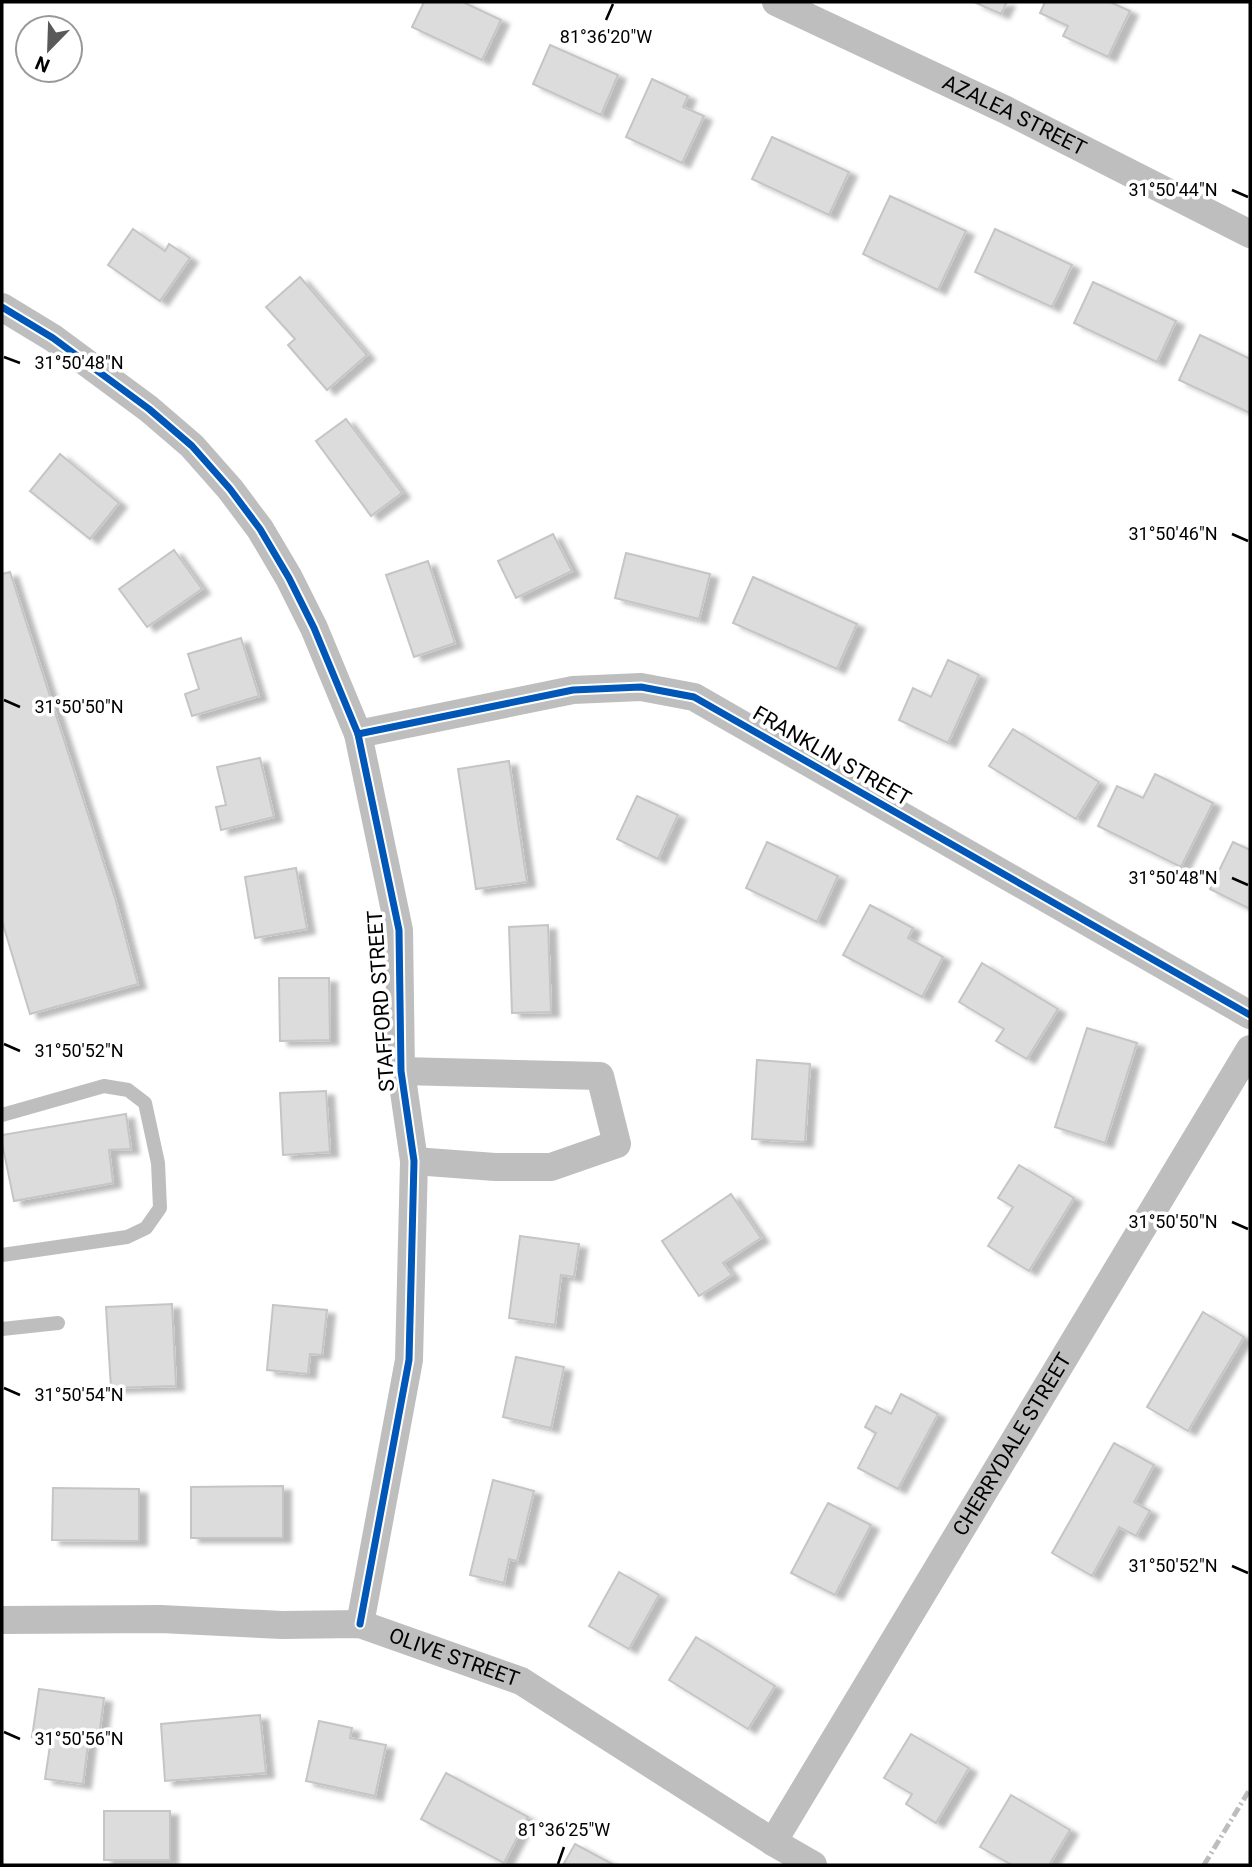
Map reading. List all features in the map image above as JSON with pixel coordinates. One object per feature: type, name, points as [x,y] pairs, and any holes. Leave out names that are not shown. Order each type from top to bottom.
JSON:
[{"type":"street","name":"AZALEA STREET","points":[[776,2],[1006,110],[1250,234]]},
{"type":"street","name":"STAFFORD STREET","points":[[2,307],[53,338],[149,409],[192,446],[229,489],[260,528],[289,578],[314,628],[358,734],[399,930],[401,1071],[414,1161],[409,1360],[360,1624]]},
{"type":"street","name":"FRANKLIN STREET","points":[[358,734],[573,690],[641,687],[694,697],[1250,1015]]},
{"type":"street","name":"CHERRYDALE STREET","points":[[773,1842],[1250,1049]]},
{"type":"street","points":[[401,1071],[600,1076],[617,1144],[551,1167],[495,1167],[414,1161]]},
{"type":"street","name":"OLIVE STREET","points":[[2,1620],[161,1619],[282,1625],[360,1624],[521,1681],[813,1865]]},
{"type":"lane","points":[[2,1115],[104,1086],[128,1090],[145,1103],[158,1163],[160,1208],[146,1228],[127,1237],[2,1255]]},
{"type":"lane","points":[[2,1329],[58,1323]]},
{"type":"building","points":[[424,2],[463,2],[501,20],[482,60],[412,27]]},
{"type":"building","points":[[974,2],[1007,2],[1001,14]]},
{"type":"building","points":[[1045,2],[1110,2],[1130,11],[1108,57],[1063,36],[1068,26],[1040,13]]},
{"type":"building","points":[[550,45],[618,75],[601,115],[533,84]]},
{"type":"building","points":[[652,79],[688,96],[683,107],[704,116],[682,163],[626,137]]},
{"type":"building","points":[[772,137],[849,172],[829,215],[752,179]]},
{"type":"building","points":[[890,196],[966,231],[938,290],[863,254]]},
{"type":"building","points":[[133,229],[165,251],[169,244],[190,258],[160,301],[108,265]]},
{"type":"building","points":[[995,229],[1072,265],[1052,307],[975,272]]},
{"type":"building","points":[[300,277],[367,355],[327,390],[288,345],[295,339],[266,307]]},
{"type":"building","points":[[1093,282],[1176,321],[1157,362],[1074,323]]},
{"type":"building","points":[[1200,335],[1250,359],[1250,413],[1179,380]]},
{"type":"building","points":[[346,419],[402,493],[371,516],[316,441]]},
{"type":"building","points":[[60,454],[119,503],[90,539],[30,491]]},
{"type":"building","points":[[553,534],[572,571],[516,598],[498,561]]},
{"type":"building","points":[[174,550],[202,589],[147,627],[119,589]]},
{"type":"building","points":[[626,553],[710,574],[699,619],[615,598]]},
{"type":"building","points":[[428,561],[455,643],[414,657],[386,575]]},
{"type":"building","points":[[10,572],[115,898],[138,984],[30,1014],[2,921],[2,574]]},
{"type":"building","points":[[753,577],[857,624],[837,669],[733,623]]},
{"type":"building","points":[[241,638],[259,696],[192,716],[185,694],[199,689],[188,654]]},
{"type":"building","points":[[948,660],[979,675],[948,743],[899,720],[913,688],[931,697]]},
{"type":"building","points":[[1013,729],[1099,782],[1076,819],[989,766]]},
{"type":"building","points":[[260,758],[274,817],[221,830],[216,807],[226,805],[217,767]]},
{"type":"building","points":[[509,761],[527,882],[476,889],[458,769]]},
{"type":"building","points":[[1155,774],[1213,803],[1181,867],[1098,826],[1117,786],[1143,798]]},
{"type":"building","points":[[637,796],[678,815],[658,859],[617,839]]},
{"type":"building","points":[[767,842],[838,876],[817,922],[746,888]]},
{"type":"building","points":[[1233,842],[1250,850],[1250,909],[1210,889]]},
{"type":"building","points":[[296,868],[307,929],[255,938],[245,877]]},
{"type":"building","points":[[870,905],[913,928],[908,938],[943,957],[922,997],[843,955]]},
{"type":"building","points":[[548,925],[551,1012],[512,1013],[509,927]]},
{"type":"building","points":[[982,963],[1058,1009],[1027,1059],[996,1041],[1004,1029],[959,1002]]},
{"type":"building","points":[[279,978],[329,978],[330,1040],[280,1041]]},
{"type":"building","points":[[1087,1028],[1137,1043],[1105,1143],[1055,1127]]},
{"type":"building","points":[[757,1060],[810,1064],[805,1142],[752,1139]]},
{"type":"building","points":[[326,1091],[330,1152],[283,1155],[280,1093]]},
{"type":"building","points":[[126,1114],[131,1149],[109,1150],[113,1183],[14,1201],[2,1135]]},
{"type":"building","points":[[1019,1165],[1074,1198],[1029,1271],[988,1246],[1013,1207],[998,1198]]},
{"type":"building","points":[[731,1194],[761,1238],[723,1263],[732,1275],[699,1296],[662,1241]]},
{"type":"building","points":[[520,1236],[579,1244],[574,1277],[561,1275],[555,1325],[509,1318]]},
{"type":"building","points":[[172,1304],[176,1386],[111,1388],[106,1307]]},
{"type":"building","points":[[273,1305],[327,1310],[322,1355],[310,1354],[308,1374],[267,1370]]},
{"type":"building","points":[[1203,1312],[1244,1337],[1188,1431],[1147,1407]]},
{"type":"building","points":[[516,1357],[564,1367],[551,1428],[503,1417]]},
{"type":"building","points":[[901,1394],[938,1414],[898,1489],[858,1468],[876,1433],[865,1427],[876,1406],[891,1414]]},
{"type":"building","points":[[1114,1443],[1154,1465],[1134,1502],[1150,1511],[1136,1536],[1119,1527],[1092,1576],[1052,1553]]},
{"type":"building","points":[[493,1480],[534,1491],[517,1561],[509,1559],[504,1583],[470,1575]]},
{"type":"building","points":[[283,1486],[283,1538],[191,1538],[191,1487]]},
{"type":"building","points":[[53,1488],[139,1489],[139,1541],[52,1540]]},
{"type":"building","points":[[828,1503],[871,1525],[835,1595],[791,1573]]},
{"type":"building","points":[[619,1572],[659,1595],[629,1649],[589,1626]]},
{"type":"building","points":[[696,1637],[775,1686],[748,1729],[669,1680]]},
{"type":"building","points":[[39,1689],[104,1698],[99,1737],[89,1736],[83,1784],[45,1779],[51,1739],[32,1737]]},
{"type":"building","points":[[260,1715],[266,1773],[165,1781],[161,1724]]},
{"type":"building","points":[[319,1721],[352,1728],[350,1738],[386,1745],[375,1796],[306,1781]]},
{"type":"building","points":[[911,1734],[969,1768],[936,1823],[906,1804],[912,1794],[884,1778]]},
{"type":"building","points":[[446,1773],[528,1817],[504,1863],[421,1819]]},
{"type":"building","points":[[1011,1795],[1070,1830],[1049,1865],[1012,1865],[980,1847]]},
{"type":"building","points":[[104,1811],[170,1811],[170,1860],[104,1860]]},
{"type":"building","points":[[575,1844],[614,1865],[563,1865]]},
{"type":"railway","points":[[1204,1865],[1250,1789]]},
{"type":"cycle path","points":[[2,307],[53,338],[149,409],[192,446],[230,489],[260,529],[289,578],[314,628],[358,734],[399,930],[401,1071],[414,1161],[409,1360],[360,1624]]},
{"type":"cycle path","points":[[358,734],[573,690],[641,687],[694,697],[1250,1015]]}]
